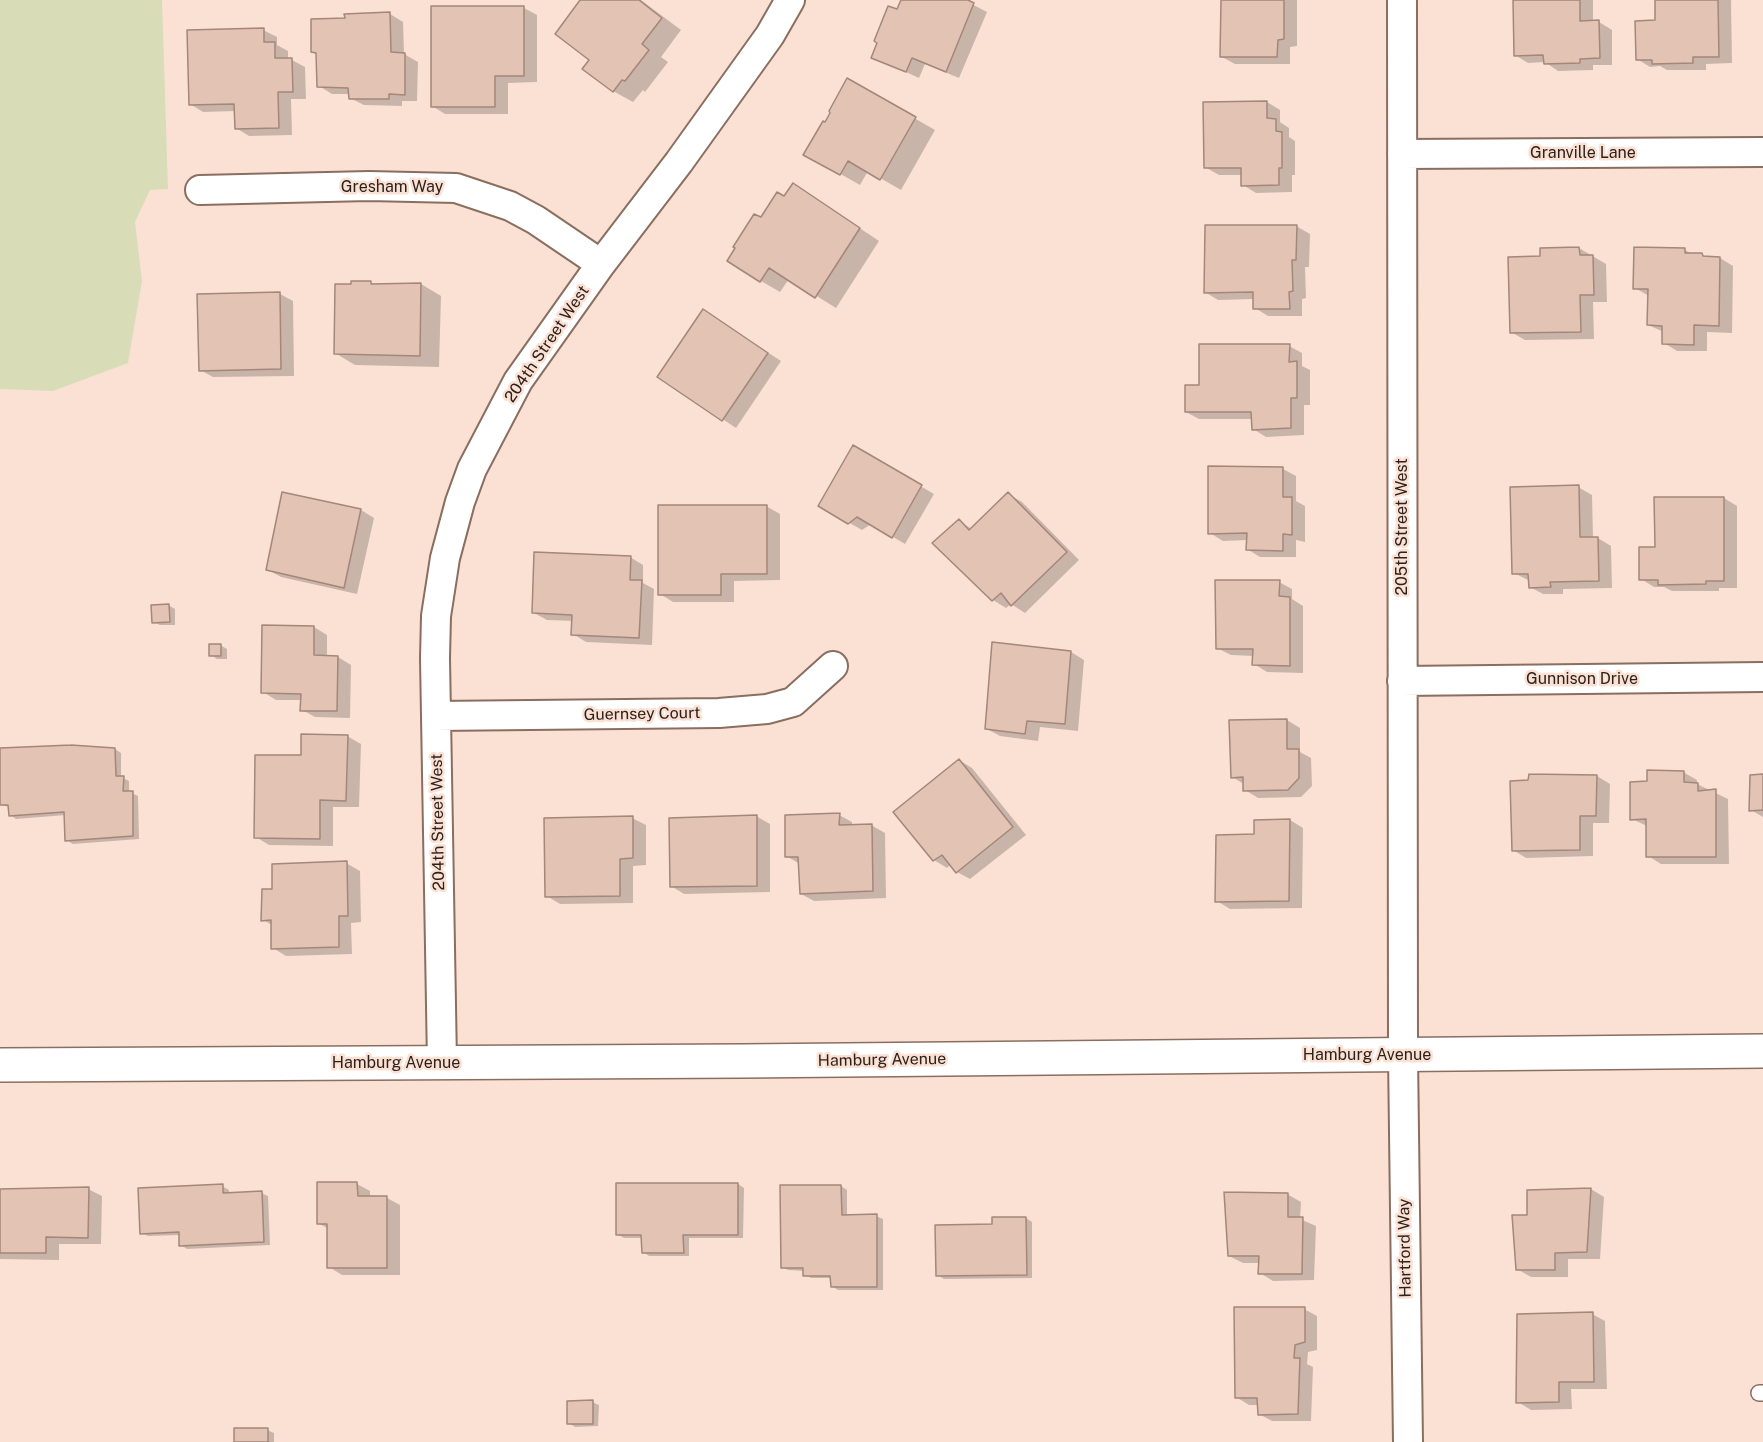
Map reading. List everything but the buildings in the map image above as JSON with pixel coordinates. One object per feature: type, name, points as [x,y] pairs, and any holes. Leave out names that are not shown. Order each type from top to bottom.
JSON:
[{"type":"street","name":"204th Street West","points":[[442,1063],[436,616],[450,533],[472,470],[518,381],[770,35],[790,0]]},
{"type":"street","name":"205th Street West","points":[[1402,0],[1403,1054]]},
{"type":"street","name":"Granville Lane","points":[[1402,154],[1763,152]]},
{"type":"street","name":"Gresham Way","points":[[200,190],[369,186],[456,188],[510,206],[536,220],[601,264]]},
{"type":"street","name":"Guernsey Court","points":[[436,716],[719,713],[767,709],[792,702],[833,666]]},
{"type":"street","name":"Gunnison Drive","points":[[1402,681],[1763,677]]},
{"type":"street","name":"Hamburg Avenue","points":[[0,1065],[1763,1051]]},
{"type":"street","name":"Hartford Way","points":[[1403,1054],[1408,1442]]},
{"type":"green space","points":[[0,0],[162,0],[168,189],[150,190],[135,222],[142,281],[128,363],[53,391],[0,389]]}]
